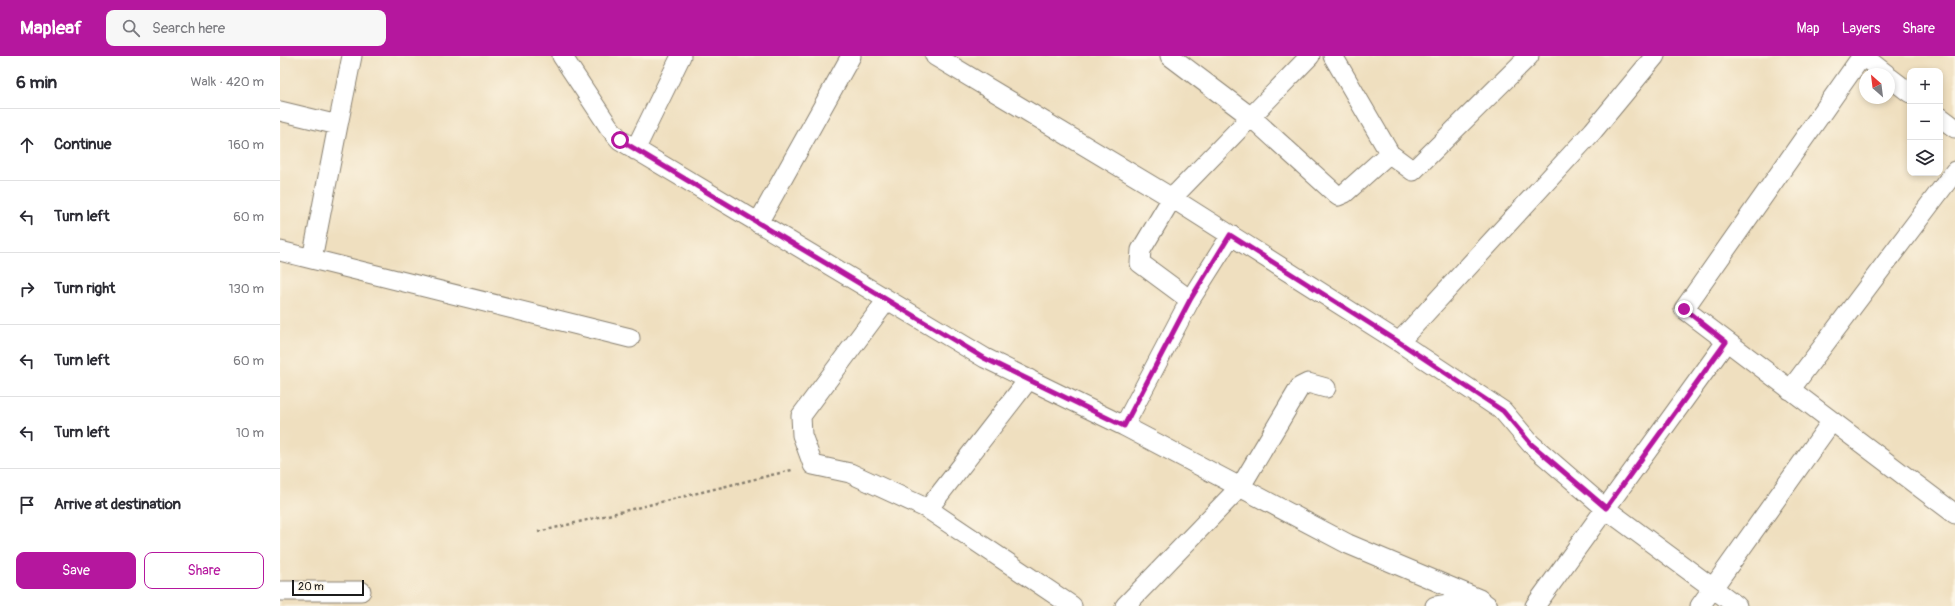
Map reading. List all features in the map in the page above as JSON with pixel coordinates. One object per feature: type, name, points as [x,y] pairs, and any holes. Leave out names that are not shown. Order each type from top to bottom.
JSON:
[{"type":"street","points":[[312,259],[352,56]]},
{"type":"street","points":[[562,56],[614,133],[635,150],[984,358],[1124,426],[1241,486],[1348,544],[1483,603]]},
{"type":"street","points":[[635,150],[681,56]]},
{"type":"street","points":[[758,223],[851,56]]},
{"type":"street","points":[[934,56],[1172,198],[1399,342],[1503,411],[1531,444],[1606,508],[1737,606]]},
{"type":"street","points":[[1170,56],[1251,117],[1338,196],[1345,193],[1390,154]]},
{"type":"street","points":[[1190,300],[1140,264],[1141,250],[1172,198],[1310,56]]},
{"type":"street","points":[[1333,56],[1390,154],[1413,171],[1529,56]]},
{"type":"street","points":[[1399,342],[1593,130],[1655,56]]},
{"type":"street","points":[[1878,68],[1862,56],[1684,309],[1955,514]]},
{"type":"street","points":[[1895,82],[1907,91]]},
{"type":"street","points":[[280,111],[338,125]]},
{"type":"street","points":[[1943,119],[1955,128]]},
{"type":"street","points":[[1790,390],[1955,171]]},
{"type":"street","points":[[1124,426],[1190,300],[1230,235]]},
{"type":"street","points":[[280,251],[630,338]]},
{"type":"street","points":[[887,300],[801,416],[802,435],[813,465],[850,473],[928,509],[1072,606]]},
{"type":"street","points":[[1535,606],[1726,342]]},
{"type":"street","points":[[928,509],[1029,379]]},
{"type":"street","points":[[1125,606],[1241,486],[1300,388],[1308,383],[1326,388]]},
{"type":"street","points":[[1700,606],[1832,421]]},
{"type":"street","points":[[280,591],[361,591]]},
{"type":"street","points":[[1435,606],[1483,603]]},
{"type":"path","points":[[538,532],[813,465]]},
{"type":"route","points":[[620,140],[984,358],[1124,426],[1190,300],[1230,235],[1399,342],[1503,411],[1531,444],[1606,508],[1726,342],[1684,309]]}]
